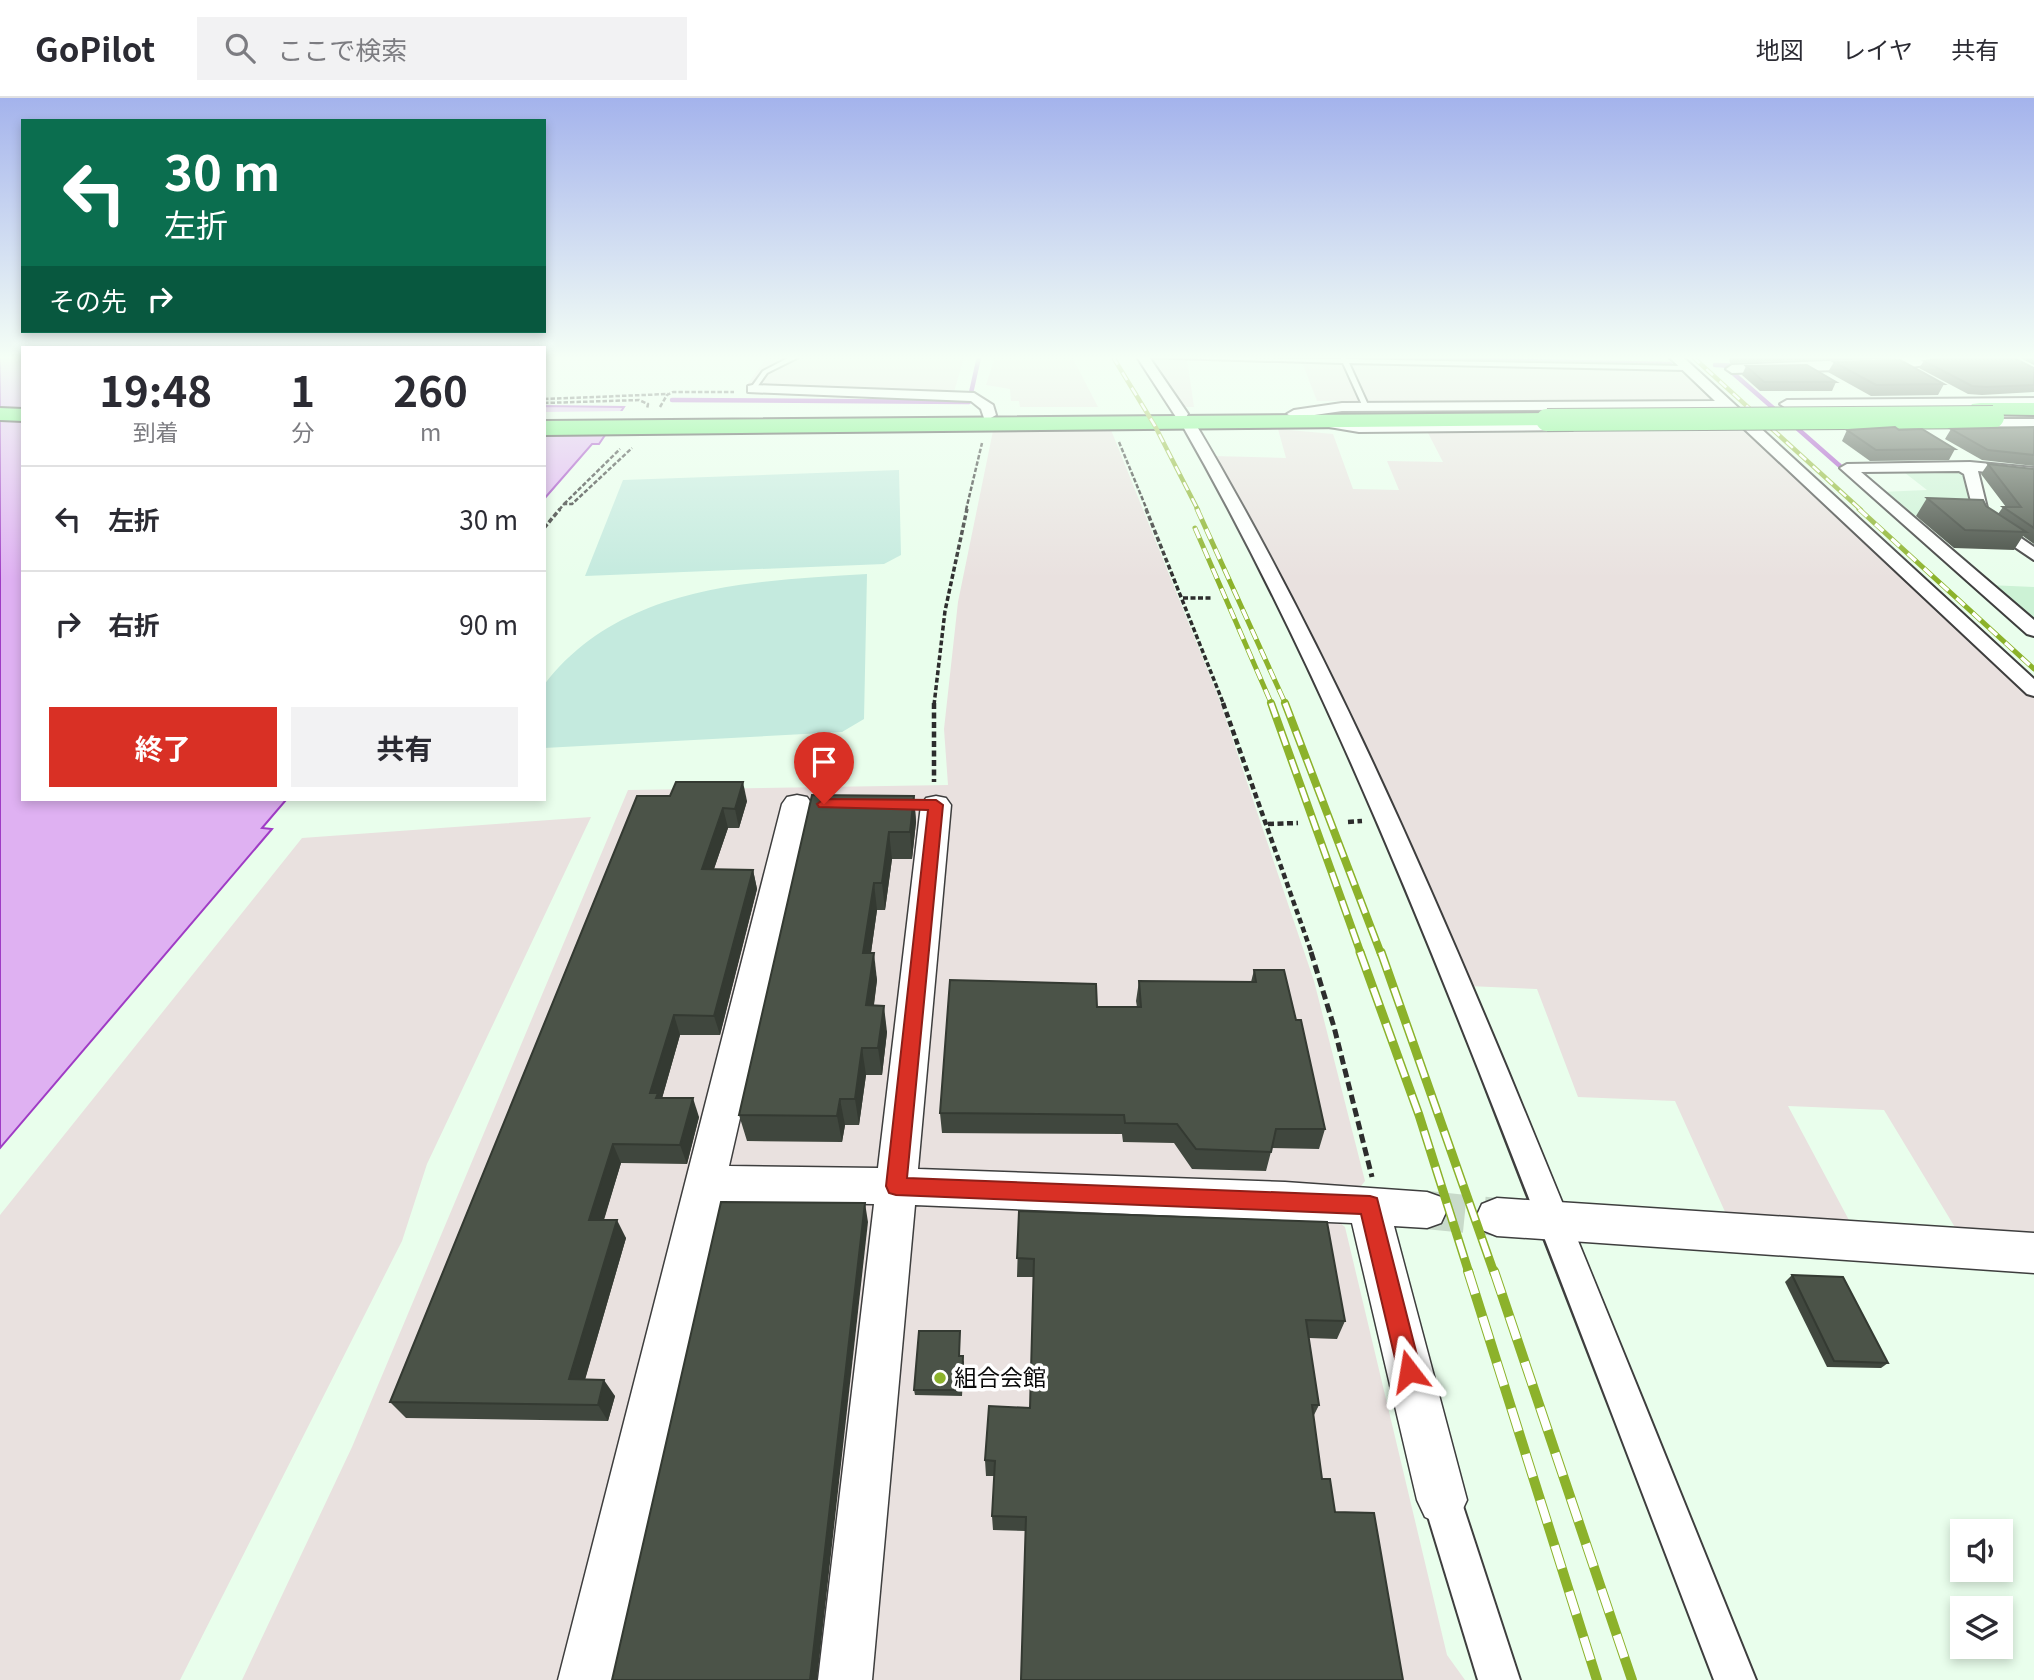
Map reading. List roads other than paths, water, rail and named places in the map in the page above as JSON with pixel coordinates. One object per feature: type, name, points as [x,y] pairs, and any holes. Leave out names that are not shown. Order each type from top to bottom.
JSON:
[{"type":"street","points":[[1193,431],[1245,520],[1391,821],[1556,1222],[1735,1680]]},
{"type":"street","points":[[1757,431],[2034,690]]},
{"type":"street","points":[[1916,431],[1924,435]]},
{"type":"street","points":[[1948,449],[1969,467],[1982,518],[2034,555]]},
{"type":"street","points":[[2031,625],[1847,467],[1969,467],[2034,473]]},
{"type":"street","points":[[845,1680],[896,1186],[926,796]]},
{"type":"street","points":[[585,1680],[705,1184],[811,804]]},
{"type":"street","points":[[705,1184],[896,1186],[1373,1205],[1427,1210]]},
{"type":"street","points":[[1373,1205],[1376,1242],[1442,1500],[1499,1680]]},
{"type":"street","points":[[1497,1217],[2034,1253]]},
{"type":"waterway","points":[[1800,431],[1840,466]]},
{"type":"tunnel","points":[[1427,1210],[1497,1217]]},
{"type":"railway","points":[[1157,431],[1198,510]]},
{"type":"railway","points":[[1774,431],[1861,510]]},
{"type":"railway","points":[[1197,509],[1286,705]]},
{"type":"railway","points":[[1859,509],[2034,669]]},
{"type":"railway","points":[[1195,528],[1272,705]]},
{"type":"railway","points":[[1271,703],[1361,954]]},
{"type":"railway","points":[[1285,703],[1381,954]]},
{"type":"railway","points":[[1360,952],[1419,1115],[1469,1273]]},
{"type":"railway","points":[[1381,952],[1494,1273]]},
{"type":"railway","points":[[1468,1271],[1597,1680]]},
{"type":"railway","points":[[1494,1271],[1632,1680]]},
{"type":"place","name":"組合会館","points":[[940,1378]]}]
